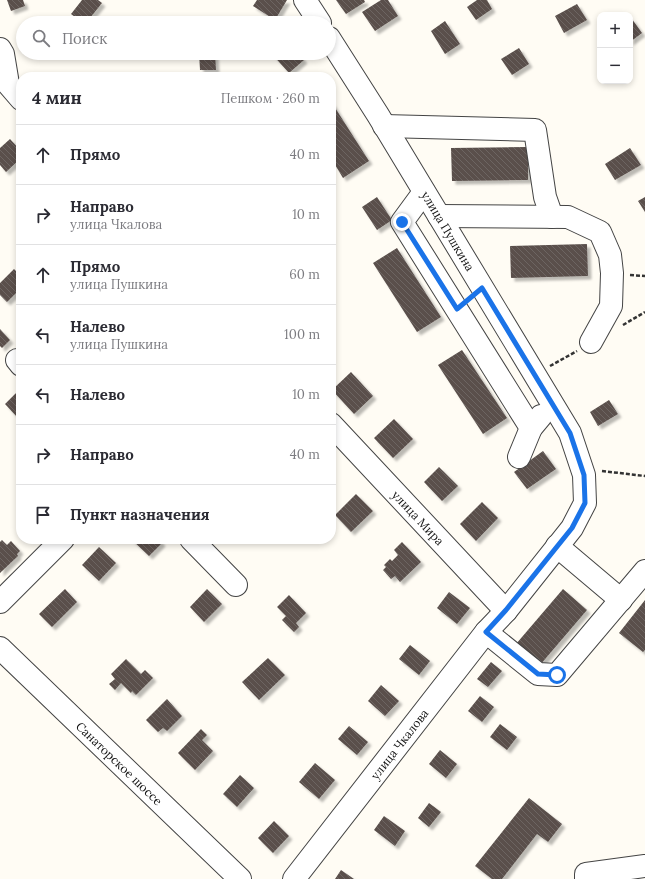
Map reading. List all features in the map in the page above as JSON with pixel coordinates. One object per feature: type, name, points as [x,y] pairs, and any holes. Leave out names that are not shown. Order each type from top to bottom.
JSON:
[{"type":"street","points":[[305,0],[315,16]]},
{"type":"street","points":[[0,49],[10,92]]},
{"type":"street","name":"улица Пушкина","points":[[336,49],[570,433],[581,470],[584,475],[585,503],[572,528],[506,610]]},
{"type":"street","points":[[384,126],[535,130],[545,197],[552,218]]},
{"type":"street","points":[[424,192],[402,222],[531,428]]},
{"type":"street","points":[[439,216],[568,218],[600,232],[610,255],[612,273],[611,306],[591,342]]},
{"type":"street","points":[[457,309],[482,288]]},
{"type":"street","points":[[519,457],[531,428],[551,403]]},
{"type":"street","name":"улица Мира","points":[[336,429],[506,610]]},
{"type":"street","points":[[0,602],[58,544]]},
{"type":"street","points":[[196,544],[236,585]]},
{"type":"street","points":[[557,546],[621,600]]},
{"type":"street","points":[[486,632],[538,674],[557,675],[645,571]]},
{"type":"street","name":"улица Чкалова","points":[[294,879],[486,632],[506,610]]},
{"type":"street","name":"Санаторское шоссе","points":[[0,648],[240,879]]},
{"type":"street","points":[[586,877],[645,866]]},
{"type":"path","points":[[623,324],[645,312]]},
{"type":"path","points":[[581,470],[645,476]]},
{"type":"building","points":[[7,0],[23,0],[25,6],[11,11]]},
{"type":"building","points":[[82,0],[98,0],[102,3],[92,16],[74,16],[71,14]]},
{"type":"building","points":[[257,0],[287,0],[277,16],[269,16],[253,6]]},
{"type":"building","points":[[336,0],[364,0],[365,2],[346,14]]},
{"type":"building","points":[[381,0],[388,0],[398,16],[375,31],[362,12]]},
{"type":"building","points":[[477,0],[487,0],[492,9],[476,20],[467,7]]},
{"type":"building","points":[[577,4],[587,20],[564,33],[555,16]]},
{"type":"building","points":[[633,20],[642,33],[633,40]]},
{"type":"building","points":[[445,21],[460,44],[445,54],[431,31]]},
{"type":"building","points":[[519,48],[529,64],[512,75],[501,59]]},
{"type":"building","points":[[199,60],[215,60],[216,70],[200,70]]},
{"type":"building","points":[[277,60],[304,60],[290,72],[288,72]]},
{"type":"building","points":[[336,109],[369,161],[343,178],[336,166]]},
{"type":"building","points":[[10,139],[16,146],[16,163],[6,172],[0,165],[0,148]]},
{"type":"building","points":[[528,147],[528,180],[452,181],[451,148]]},
{"type":"building","points":[[630,148],[641,165],[615,180],[605,164]]},
{"type":"building","points":[[377,197],[392,220],[377,230],[362,207]]},
{"type":"building","points":[[645,197],[645,212],[638,201]]},
{"type":"building","points":[[587,244],[588,276],[511,278],[510,246]]},
{"type":"building","points":[[397,248],[441,317],[417,332],[373,263]]},
{"type":"building","points":[[14,269],[16,271],[16,293],[7,302],[0,295],[0,283]]},
{"type":"building","points":[[0,329],[10,340],[2,348],[0,346]]},
{"type":"building","points":[[462,350],[507,418],[483,434],[438,365]]},
{"type":"building","points":[[351,372],[373,396],[354,414],[336,394],[336,386]]},
{"type":"building","points":[[16,393],[16,416],[5,404]]},
{"type":"building","points":[[609,400],[618,414],[598,426],[590,412]]},
{"type":"building","points":[[394,419],[413,439],[393,458],[374,438]]},
{"type":"building","points":[[543,451],[556,469],[527,489],[514,472]]},
{"type":"building","points":[[439,467],[458,486],[442,501],[424,482]]},
{"type":"building","points":[[356,494],[373,511],[351,532],[336,516],[336,514]]},
{"type":"building","points":[[482,502],[498,518],[476,541],[460,524]]},
{"type":"building","points":[[2,540],[7,545],[11,541],[20,551],[17,554],[18,556],[0,573],[0,542]]},
{"type":"building","points":[[402,542],[421,562],[400,582],[395,576],[391,579],[383,570],[386,567],[384,565],[390,559],[392,561],[398,555],[394,550]]},
{"type":"building","points":[[136,544],[161,544],[149,556]]},
{"type":"building","points":[[99,547],[116,563],[99,581],[82,565]]},
{"type":"building","points":[[65,589],[77,602],[52,627],[39,614]]},
{"type":"building","points":[[207,589],[222,604],[204,622],[190,607]]},
{"type":"building","points":[[563,589],[587,610],[540,665],[516,644]]},
{"type":"building","points":[[449,592],[470,608],[457,624],[437,608]]},
{"type":"building","points":[[289,595],[306,613],[296,623],[299,627],[294,632],[282,620],[286,616],[277,607]]},
{"type":"building","points":[[645,600],[645,650],[643,652],[619,633]]},
{"type":"building","points":[[410,645],[430,661],[419,675],[399,659]]},
{"type":"building","points":[[268,658],[285,675],[259,700],[242,682]]},
{"type":"building","points":[[126,659],[141,674],[145,670],[153,678],[136,695],[132,691],[131,693],[121,683],[115,690],[109,684],[115,679],[111,674]]},
{"type":"building","points":[[491,662],[502,671],[488,687],[477,679]]},
{"type":"building","points":[[381,685],[399,701],[385,716],[368,701]]},
{"type":"building","points":[[480,696],[494,707],[482,722],[468,711]]},
{"type":"building","points":[[167,699],[182,716],[167,731],[163,728],[158,732],[146,720]]},
{"type":"building","points":[[500,724],[517,737],[507,750],[490,737]]},
{"type":"building","points":[[349,726],[368,742],[357,755],[338,739]]},
{"type":"building","points":[[201,729],[207,735],[202,740],[213,751],[195,770],[178,753]]},
{"type":"building","points":[[440,750],[457,764],[446,778],[429,764]]},
{"type":"building","points":[[315,763],[335,780],[319,799],[299,782]]},
{"type":"building","points":[[240,775],[254,788],[237,807],[223,794]]},
{"type":"building","points":[[529,798],[562,824],[548,842],[537,834],[502,879],[492,879],[475,866]]},
{"type":"building","points":[[429,803],[441,812],[429,827],[418,818]]},
{"type":"building","points":[[384,816],[405,831],[395,846],[374,830]]},
{"type":"building","points":[[274,821],[289,836],[273,853],[258,838]]},
{"type":"building","points":[[341,870],[354,879],[335,879]]},
{"type":"route","points":[[402,222],[457,309],[482,288],[570,433],[584,475],[585,503],[572,528],[506,610],[486,632],[538,674],[557,675]]}]
